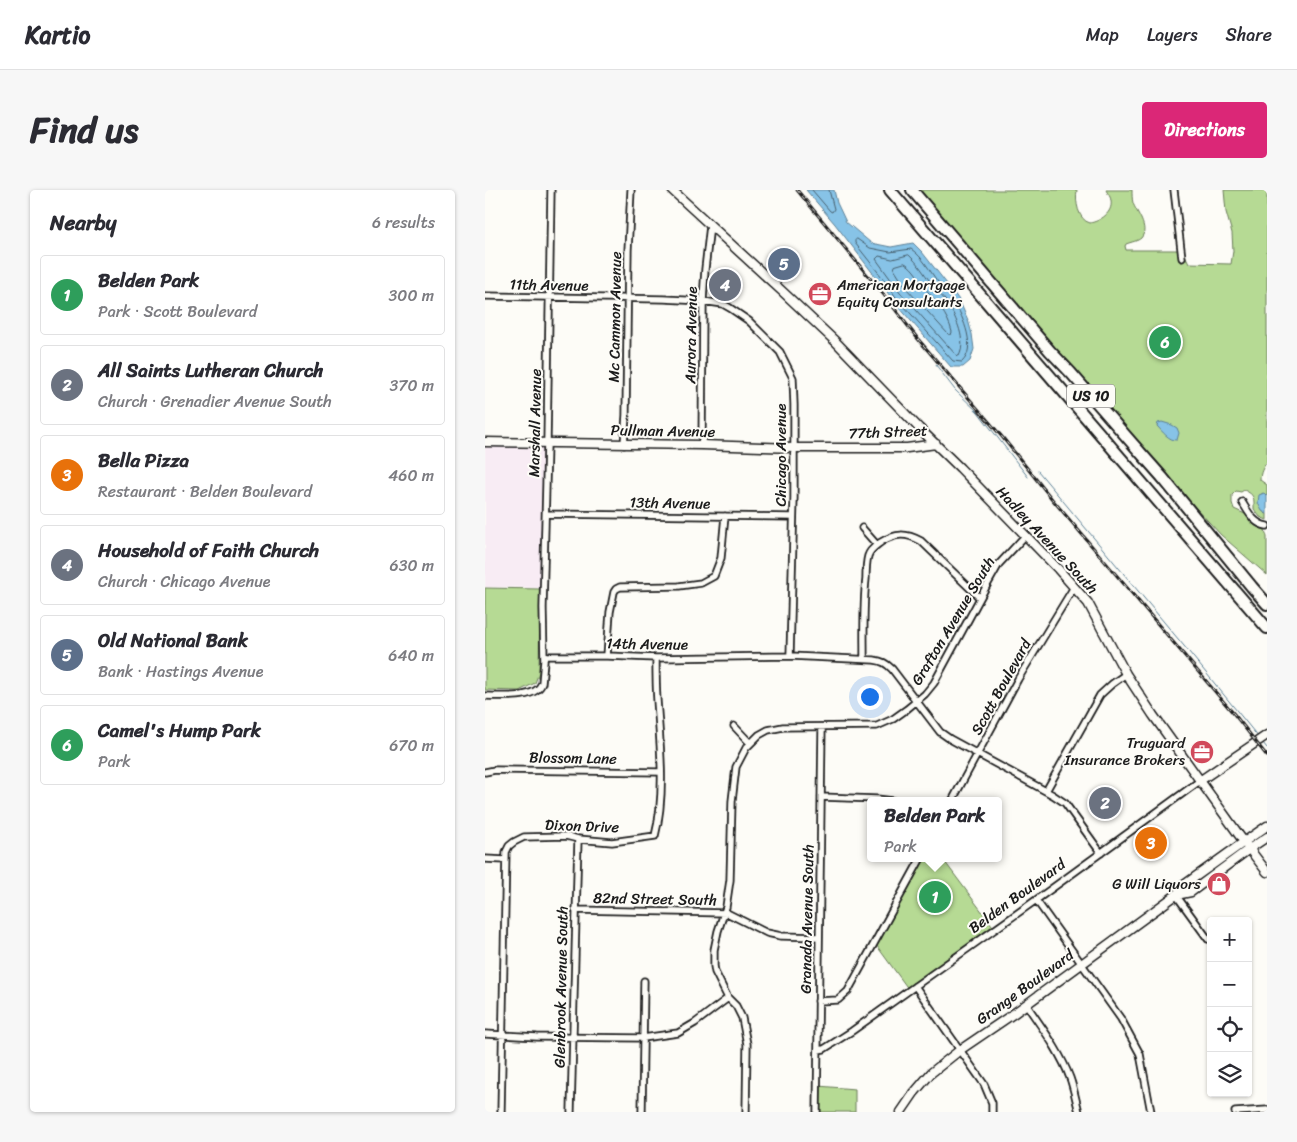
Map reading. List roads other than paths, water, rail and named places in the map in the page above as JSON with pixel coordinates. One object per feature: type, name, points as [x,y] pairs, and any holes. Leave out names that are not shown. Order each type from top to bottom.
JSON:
[{"type":"highway","name":"US 10","points":[[890,190],[1267,628]]},
{"type":"highway","name":"US 10","points":[[911,190],[1131,444],[1162,477],[1267,604]]},
{"type":"street","name":"Marshall Avenue","points":[[544,656],[543,608],[551,190]]},
{"type":"street","name":"Mc Cammon Avenue","points":[[624,444],[631,190]]},
{"type":"street","name":"Hadley Avenue South","points":[[672,190],[843,350],[961,468],[1074,587],[1088,604],[1126,674],[1153,715],[1267,872]]},
{"type":"street","points":[[1174,190],[1182,258]]},
{"type":"street","name":"Aurora Avenue","points":[[702,445],[703,301],[709,225]]},
{"type":"street","name":"11th Avenue","points":[[485,296],[703,301]]},
{"type":"street","name":"Chicago Avenue","points":[[703,301],[723,304],[749,322],[780,352],[793,378],[794,448],[790,656]]},
{"type":"street","name":"Pullman Avenue","points":[[485,442],[794,448],[841,447]]},
{"type":"street","name":"77th Street","points":[[841,447],[907,448],[935,444]]},
{"type":"street","points":[[1242,502],[1255,521],[1267,526]]},
{"type":"street","name":"13th Avenue","points":[[546,514],[793,518]]},
{"type":"street","points":[[607,656],[613,592],[620,588],[679,586],[701,583],[713,576],[721,558],[725,516]]},
{"type":"street","points":[[862,528],[877,545]]},
{"type":"street","points":[[864,659],[864,598],[867,557],[870,551],[889,538],[895,535],[911,536],[921,541],[980,598]]},
{"type":"street","name":"Grafton Avenue South","points":[[746,1112],[747,1044],[742,1018],[736,1006],[728,998],[721,986],[714,966],[715,944],[730,880],[732,801],[738,762],[750,743],[768,730],[783,727],[877,726],[893,719],[925,694],[934,683],[999,564],[1025,536]]},
{"type":"street","name":"Scott Boulevard","points":[[954,797],[1018,680],[1074,587]]},
{"type":"street","points":[[485,696],[525,694],[538,690],[542,682],[544,656]]},
{"type":"street","name":"14th Avenue","points":[[544,656],[656,658],[790,656],[864,659],[886,663],[940,732],[1047,791],[1065,803],[1101,852]]},
{"type":"street","name":"Dixon Drive","points":[[505,860],[509,846],[513,842],[524,838],[566,836],[578,840],[612,842],[655,836],[659,823],[661,797],[656,658]]},
{"type":"street","points":[[1047,791],[1061,762],[1100,695],[1126,674]]},
{"type":"street","points":[[734,726],[750,743]]},
{"type":"street","name":"Granada Avenue South","points":[[817,1112],[822,727]]},
{"type":"street","name":"Belden Boulevard","points":[[818,1050],[824,1049],[852,1031],[1036,900],[1267,731]]},
{"type":"street","name":"Belden Boulevard","points":[[1230,759],[1267,735]]},
{"type":"street","name":"Blossom Lane","points":[[485,772],[495,770],[660,772]]},
{"type":"street","points":[[821,797],[867,799]]},
{"type":"street","name":"Grange Boulevard","points":[[901,1112],[931,1073],[960,1050],[1176,895],[1184,886],[1246,845],[1267,826]]},
{"type":"street","name":"Grange Boulevard","points":[[1246,845],[1267,837]]},
{"type":"street","name":"Glenbrook Avenue South","points":[[571,1112],[578,840]]},
{"type":"street","points":[[485,859],[505,860],[501,1112]]},
{"type":"street","points":[[818,1001],[838,1000],[848,991],[919,862]]},
{"type":"street","points":[[1176,895],[1207,939]]},
{"type":"street","points":[[1036,900],[1121,1018],[1140,1054],[1151,1112]]},
{"type":"street","name":"82nd Street South","points":[[575,910],[724,912],[767,933],[781,936],[819,937]]},
{"type":"street","points":[[642,1112],[644,981]]},
{"type":"street","points":[[915,986],[984,1084],[992,1103],[992,1112]]},
{"type":"street","points":[[485,1034],[502,1036],[643,1038],[678,1033],[695,1024],[728,998]]},
{"type":"street","points":[[1025,1004],[1061,1058],[1069,1077],[1079,1112]]},
{"type":"street","points":[[1235,1112],[1267,1110]]},
{"type":"water","points":[[806,190],[834,190],[837,203],[846,222],[871,243],[891,247],[913,243],[922,252],[959,300],[968,320],[974,349],[970,361],[963,367],[951,367],[892,299],[835,224]]},
{"type":"water","points":[[1162,422],[1177,428],[1179,433],[1177,440],[1168,437],[1157,426],[1158,423]]},
{"type":"water","points":[[1264,493],[1267,496],[1267,514],[1262,511],[1258,503],[1259,495]]},
{"type":"waterway","points":[[936,365],[955,390],[978,412],[1028,477]]},
{"type":"waterway","points":[[1038,471],[1259,738]]},
{"type":"waterway","points":[[1263,743],[1267,748]]},
{"type":"railway","points":[[797,190],[918,339],[1234,714],[1267,756]]},
{"type":"place","name":"Old National Bank","points":[[784,264]]},
{"type":"place","name":"Household of Faith Church","points":[[725,285]]},
{"type":"place","name":"American Mortgage Equity Consultants","points":[[820,294]]},
{"type":"place","name":"Camel's Hump Park","points":[[1165,342]]},
{"type":"place","name":"Truguard Insurance Brokers","points":[[1202,752]]},
{"type":"place","name":"All Saints Lutheran Church","points":[[1105,803]]},
{"type":"place","name":"Bella Pizza","points":[[1151,843]]},
{"type":"place","name":"G Will Liquors","points":[[1219,884]]},
{"type":"place","name":"Belden Park","points":[[935,897]]}]
